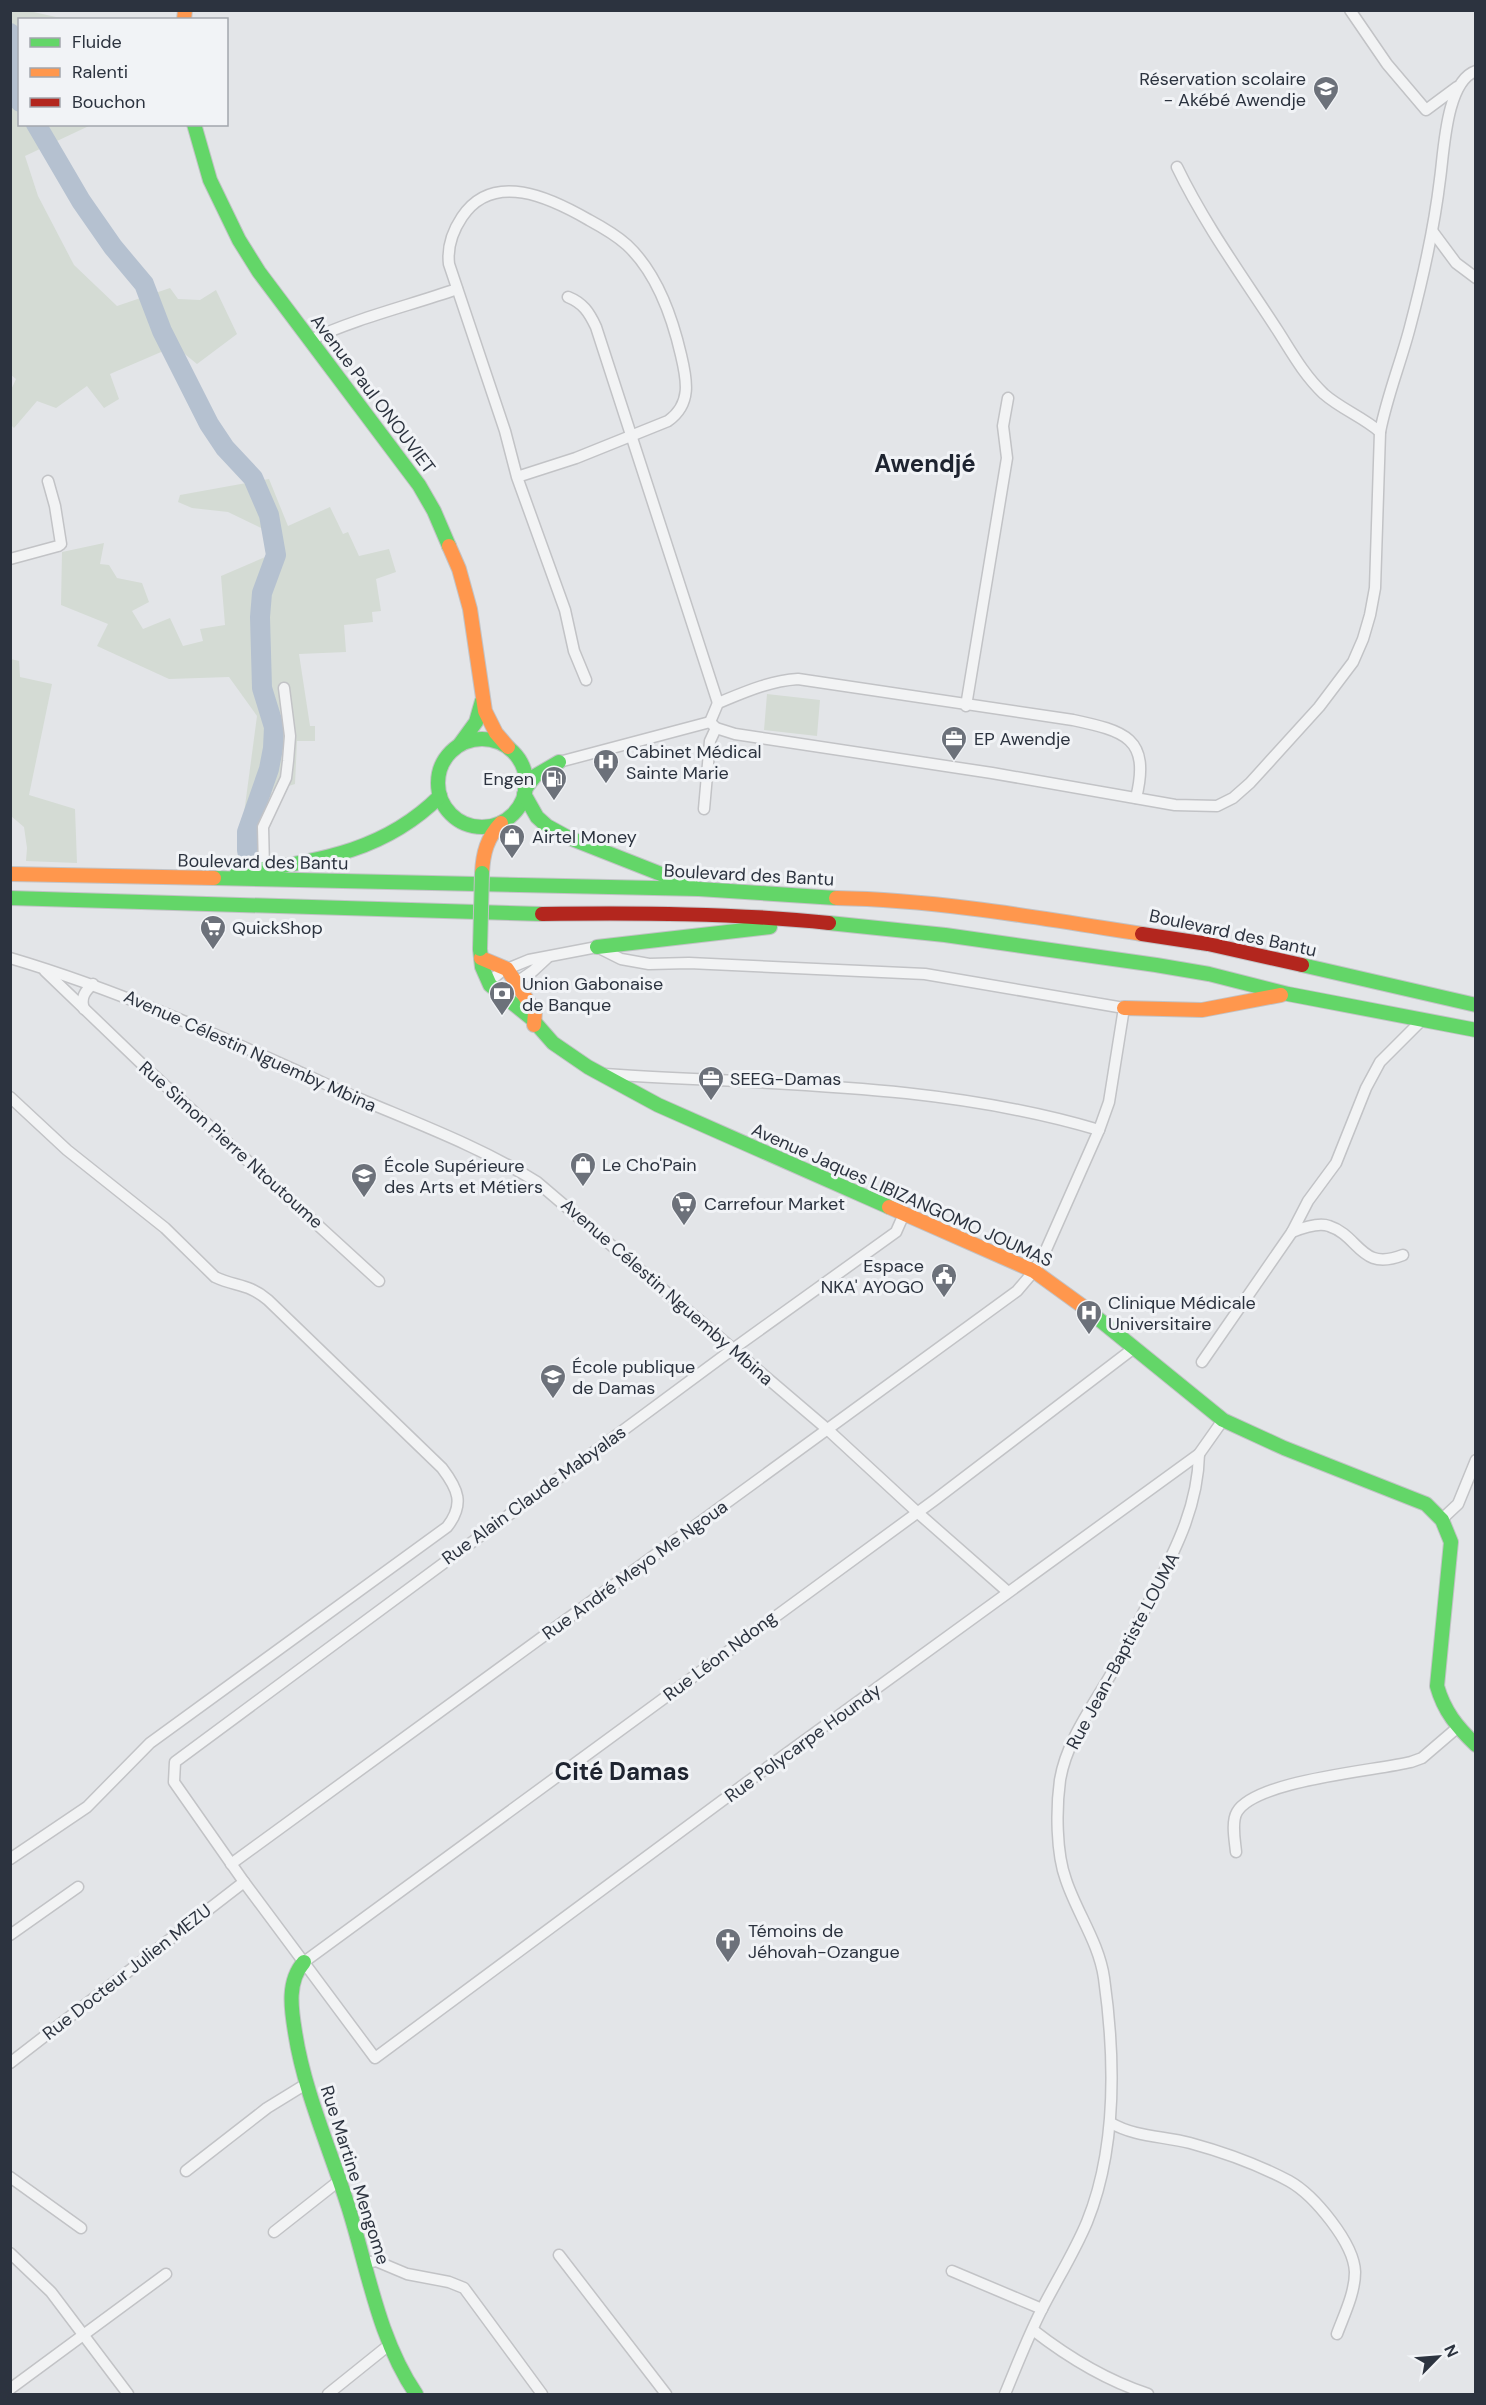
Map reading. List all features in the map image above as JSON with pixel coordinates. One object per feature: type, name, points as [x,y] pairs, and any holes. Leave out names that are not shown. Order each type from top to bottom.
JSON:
[{"type":"main road","name":"Avenue Paul ONOUVIET","points":[[195,126],[210,180],[238,240],[259,272],[371,418],[435,511],[459,569],[470,609],[482,701]]},
{"type":"main road","points":[[482,701],[476,722],[460,744],[443,761],[438,784],[444,806],[472,834],[483,856]]},
{"type":"main road","points":[[482,701],[488,721],[512,752],[525,777],[525,791],[537,817],[547,826],[567,837],[699,889]]},
{"type":"main road","points":[[460,744],[484,739],[497,741],[512,752],[539,763],[559,762]]},
{"type":"main road","points":[[489,984],[481,954],[483,856],[489,837],[501,822],[518,808],[535,776],[559,762]]},
{"type":"main road","points":[[205,877],[264,868],[377,842],[414,822],[427,812],[440,796]]},
{"type":"main road","points":[[459,821],[480,827],[501,822]]},
{"type":"main road","name":"Boulevard des Bantu","points":[[10,874],[699,889],[826,898],[882,899],[961,906],[1208,944],[1476,1005]]},
{"type":"main road","points":[[10,898],[395,911],[637,913],[792,919],[936,934],[1156,965],[1209,974],[1287,994],[1476,1030]]},
{"type":"main road","points":[[597,947],[780,926],[792,919]]},
{"type":"main road","points":[[481,954],[507,969],[535,1012],[534,1025]]},
{"type":"main road","name":"Avenue Jaques LIBIZANGOMO JOUMAS","points":[[489,984],[531,1018],[534,1025],[599,1074],[658,1105],[1034,1271],[1073,1298],[1223,1420],[1284,1448],[1426,1504],[1442,1519]]},
{"type":"main road","points":[[1124,1008],[1202,1010],[1287,994]]},
{"type":"main road","points":[[1442,1519],[1447,1526],[1451,1542],[1451,1560],[1437,1686],[1441,1704],[1448,1717],[1476,1745]]},
{"type":"main road","name":"Rue Martine Mengome","points":[[304,1962],[296,1970],[292,1995],[293,2022],[306,2084],[340,2180],[389,2345],[403,2375],[416,2394]]},
{"type":"street","points":[[1350,10],[1387,64],[1426,110],[1470,73],[1476,71]]},
{"type":"street","points":[[559,762],[713,725],[744,736],[1200,807],[1217,806],[1233,798],[1250,783],[1319,707],[1353,662],[1366,631],[1375,588],[1380,432],[1410,328],[1433,232],[1449,117],[1456,87]]},
{"type":"street","points":[[1177,167],[1195,203],[1300,366],[1326,396],[1357,414],[1380,432]]},
{"type":"street","points":[[517,477],[576,458],[668,421],[684,403],[687,388],[676,336],[655,282],[647,268],[627,245],[604,229],[549,199],[525,192],[496,192],[482,198],[466,211],[449,243],[447,252],[449,264],[505,431],[517,477],[566,610],[574,651],[586,680]]},
{"type":"street","points":[[1433,232],[1456,263],[1476,278]]},
{"type":"street","points":[[310,340],[349,323],[457,289]]},
{"type":"street","points":[[567,297],[578,301],[589,311],[718,703],[710,741],[704,809]]},
{"type":"street","points":[[966,706],[1006,467],[1006,441],[1003,426],[1008,398]]},
{"type":"street","points":[[10,559],[58,546],[61,543],[48,481]]},
{"type":"street","points":[[718,703],[761,685],[798,680],[1073,720],[1116,730],[1128,738],[1140,759],[1141,772],[1136,798]]},
{"type":"street","points":[[264,868],[263,827],[286,778],[288,761],[290,736],[284,688]]},
{"type":"street","points":[[644,942],[649,964]]},
{"type":"street","points":[[547,958],[533,971],[506,989],[489,984],[499,972],[529,960],[597,947],[621,959],[649,964],[689,963],[925,974],[1124,1008]]},
{"type":"street","name":"Avenue Célestin Nguemby Mbina","points":[[10,958],[93,984],[221,1035],[524,1174],[556,1197],[827,1429],[916,1512],[1008,1592]]},
{"type":"street","name":"Rue Simon Pierre Ntoutoume","points":[[40,967],[379,1281]]},
{"type":"street","points":[[84,1009],[82,1003],[85,992],[93,984]]},
{"type":"street","name":"Rue André Meyo Me Ngoua","points":[[231,1864],[1017,1291],[1034,1271],[1045,1252],[1099,1130],[1109,1102],[1124,1008]]},
{"type":"street","points":[[1202,1362],[1292,1232],[1308,1202],[1336,1162],[1366,1088],[1380,1062],[1421,1021]]},
{"type":"street","points":[[599,1074],[856,1087],[926,1094],[1005,1108],[1099,1130]]},
{"type":"street","points":[[10,1097],[67,1150],[165,1228],[215,1277],[248,1286],[268,1300],[442,1467],[454,1483],[458,1501],[456,1516],[447,1527],[150,1743],[87,1807],[10,1859]]},
{"type":"street","name":"Rue Alain Claude Mabyalas","points":[[231,1864],[174,1782],[175,1762],[733,1349],[896,1232],[904,1214]]},
{"type":"street","points":[[1292,1232],[1304,1227],[1328,1225],[1372,1258],[1391,1259],[1403,1255]]},
{"type":"street","name":"Rue Léon Ndong","points":[[304,1962],[916,1512],[1134,1348]]},
{"type":"street","name":"Rue Polycarpe Houndy","points":[[304,1962],[375,2058],[1199,1454],[1223,1420]]},
{"type":"street","name":"Rue Jean-Baptiste LOUMA","points":[[1005,2394],[1042,2309],[1088,2222],[1099,2183],[1111,2123],[1112,2086],[1104,1978],[1096,1948],[1062,1867],[1059,1847],[1060,1780],[1084,1720],[1130,1642],[1178,1545],[1195,1492],[1199,1454]]},
{"type":"street","points":[[1442,1519],[1458,1504],[1476,1460]]},
{"type":"street","points":[[1236,1852],[1236,1814],[1243,1804],[1253,1797],[1317,1779],[1411,1762],[1428,1753],[1457,1728]]},
{"type":"street","points":[[231,1864],[304,1962]]},
{"type":"street","name":"Rue Docteur Julien MEZU","points":[[10,2063],[244,1882]]},
{"type":"street","points":[[10,1935],[78,1887]]},
{"type":"street","points":[[186,2171],[267,2108],[306,2084]]},
{"type":"street","points":[[1111,2123],[1123,2130],[1195,2145],[1254,2165],[1291,2182],[1310,2199],[1342,2237],[1355,2271],[1352,2291],[1337,2334]]},
{"type":"street","points":[[10,2177],[81,2228]]},
{"type":"street","points":[[274,2232],[340,2180]]},
{"type":"street","points":[[10,2253],[51,2292],[128,2394]]},
{"type":"street","points":[[560,2255],[665,2394]]},
{"type":"street","points":[[365,2263],[376,2261],[407,2274],[450,2282],[464,2288],[542,2394]]},
{"type":"street","points":[[952,2271],[1042,2309]]},
{"type":"street","points":[[10,2389],[166,2274]]},
{"type":"street","points":[[1033,2331],[1066,2356],[1092,2371],[1118,2384],[1148,2394]]},
{"type":"street","points":[[328,2394],[389,2345]]},
{"type":"shaded area","points":[[11,10],[56,17],[91,18],[18,18],[18,126],[89,126],[25,156],[38,196],[74,265],[117,306],[170,288],[178,299],[200,300],[216,290],[237,334],[197,364],[175,346],[110,374],[119,399],[104,408],[87,386],[56,408],[37,401],[14,428],[10,424],[11,390],[16,379],[10,374]]},
{"type":"shaded area","points":[[269,479],[288,526],[330,507],[343,534],[348,532],[359,556],[389,549],[396,572],[376,579],[381,611],[372,612],[373,622],[344,625],[346,652],[299,654],[310,726],[315,726],[315,741],[297,741],[295,784],[272,791],[266,861],[237,866],[257,716],[229,677],[169,679],[97,646],[108,624],[61,605],[62,552],[104,543],[100,564],[109,565],[117,578],[142,583],[149,602],[132,611],[143,629],[170,618],[183,646],[203,641],[200,629],[225,625],[221,576],[270,555],[261,528],[228,512],[192,508],[178,502],[180,495]]},
{"type":"shaded area","points":[[11,659],[19,661],[20,677],[52,684],[29,795],[75,809],[77,863],[26,861],[24,827],[11,816]]},
{"type":"shaded area","points":[[767,694],[820,700],[817,736],[764,730]]},
{"type":"waterway","points":[[10,33],[14,50],[14,85],[18,98]]},
{"type":"waterway","points":[[37,126],[81,201],[113,247],[144,284],[162,331],[209,424],[225,448],[253,478],[269,515],[276,555],[262,593],[260,617],[262,688],[274,727],[273,748],[269,769],[247,832],[247,851]]},
{"type":"traffic: fast","points":[[195,126],[210,180],[239,240],[259,272],[419,485],[434,511],[449,546]]},
{"type":"traffic: fast","points":[[460,744],[476,722],[482,701]]},
{"type":"traffic: fast","points":[[482,739],[499,742],[513,752],[523,766],[526,783],[523,800],[513,814],[499,824],[482,827],[465,824],[451,814],[441,800],[438,783],[441,766],[451,752],[465,742],[482,739]]},
{"type":"traffic: fast","points":[[525,789],[535,776],[559,762]]},
{"type":"traffic: fast","points":[[524,794],[537,817],[547,826],[567,837],[694,887]]},
{"type":"traffic: fast","points":[[237,873],[320,859],[371,843],[395,831],[440,796]]},
{"type":"traffic: fast","points":[[480,949],[482,873]]},
{"type":"traffic: fast","points":[[214,878],[699,889],[836,898]]},
{"type":"traffic: fast","points":[[10,898],[542,914]]},
{"type":"traffic: fast","points":[[829,923],[945,935],[1156,965],[1209,974],[1288,994],[1476,1030]]},
{"type":"traffic: fast","points":[[597,947],[770,927]]},
{"type":"traffic: fast","points":[[480,949],[482,967],[490,985],[531,1018],[553,1043],[588,1067],[658,1105],[889,1207]]},
{"type":"traffic: fast","points":[[1302,965],[1476,1005]]},
{"type":"traffic: fast","points":[[1085,1308],[1223,1420],[1284,1448],[1426,1504],[1442,1520],[1451,1542],[1437,1686],[1452,1718],[1476,1745]]},
{"type":"traffic: fast","points":[[304,1962],[295,1978],[292,1995],[299,2054],[318,2120],[348,2206],[383,2327],[392,2350],[416,2394]]},
{"type":"traffic: slow","points":[[184,18],[185,10]]},
{"type":"traffic: slow","points":[[449,546],[459,569],[470,609],[485,711],[496,733],[508,747]]},
{"type":"traffic: slow","points":[[482,873],[487,846],[492,834],[501,823]]},
{"type":"traffic: slow","points":[[10,874],[214,878]]},
{"type":"traffic: slow","points":[[836,898],[951,906],[1142,934]]},
{"type":"traffic: slow","points":[[481,958],[507,969],[535,1012],[534,1025]]},
{"type":"traffic: slow","points":[[1124,1008],[1202,1010],[1281,995]]},
{"type":"traffic: slow","points":[[889,1207],[1034,1271],[1085,1308]]},
{"type":"traffic: jam","points":[[542,914],[722,915],[829,923]]},
{"type":"traffic: jam","points":[[1142,934],[1208,944],[1302,965]]},
{"type":"place","name":"Réservation scolaire - Akébé Awendje","points":[[1326,112]]},
{"type":"place","name":"EP Awendje","points":[[954,762]]},
{"type":"place","name":"Cabinet Médical Sainte Marie","points":[[606,785]]},
{"type":"place","name":"Engen","points":[[554,802]]},
{"type":"place","name":"Airtel Money","points":[[512,860]]},
{"type":"place","name":"QuickShop","points":[[213,951]]},
{"type":"place","name":"Union Gabonaise de Banque","points":[[502,1017]]},
{"type":"place","name":"SEEG-Damas","points":[[711,1102]]},
{"type":"place","name":"Le Cho'Pain","points":[[583,1188]]},
{"type":"place","name":"École Supérieure des Arts et Métiers","points":[[364,1199]]},
{"type":"place","name":"Carrefour Market","points":[[684,1227]]},
{"type":"place","name":"Espace NKA' AYOGO","points":[[944,1299]]},
{"type":"place","name":"Clinique Médicale Universitaire","points":[[1089,1336]]},
{"type":"place","name":"École publique de Damas","points":[[553,1400]]},
{"type":"place","name":"Témoins de Jéhovah-Ozangue","points":[[728,1964]]},
{"type":"district","name":"Awendjé","points":[[925,464]]},
{"type":"district","name":"Cité Damas","points":[[622,1772]]}]
